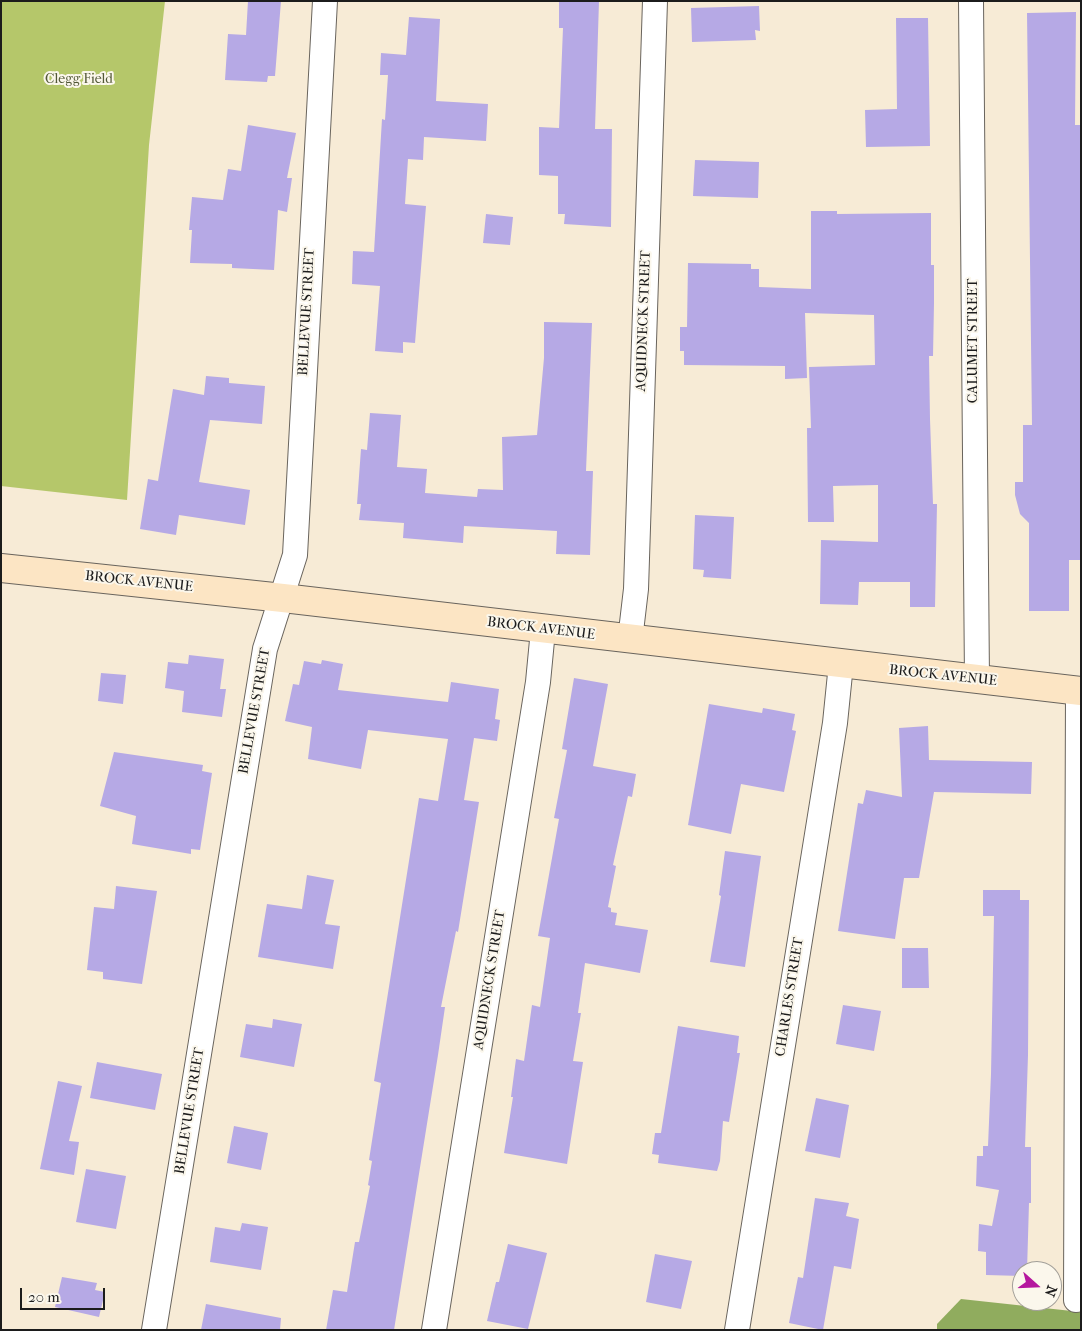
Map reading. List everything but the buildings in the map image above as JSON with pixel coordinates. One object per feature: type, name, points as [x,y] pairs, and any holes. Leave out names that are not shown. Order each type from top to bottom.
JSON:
[{"type":"main road","name":"BROCK AVENUE","points":[[1,568],[283,598],[543,630],[1079,691]]},
{"type":"street","name":"BELLEVUE STREET","points":[[154,1330],[264,650],[283,598],[295,555],[325,1]]},
{"type":"street","name":"AQUIDNECK STREET","points":[[630,640],[636,589],[655,1]]},
{"type":"street","name":"CALUMET STREET","points":[[971,1],[977,680]]},
{"type":"street","name":"AQUIDNECK STREET","points":[[434,1330],[538,682],[543,630]]},
{"type":"street","name":"CHARLES STREET","points":[[737,1330],[835,723],[842,664]]},
{"type":"street","points":[[1076,1300],[1079,1226],[1079,691]]},
{"type":"green space","name":"Clegg Field","points":[[1,1],[165,1],[149,145],[127,500],[1,486]]},
{"type":"green space","points":[[961,1299],[1012,1305],[1012,1311],[1062,1310],[1081,1312],[1081,1330],[937,1330],[937,1324]]}]
